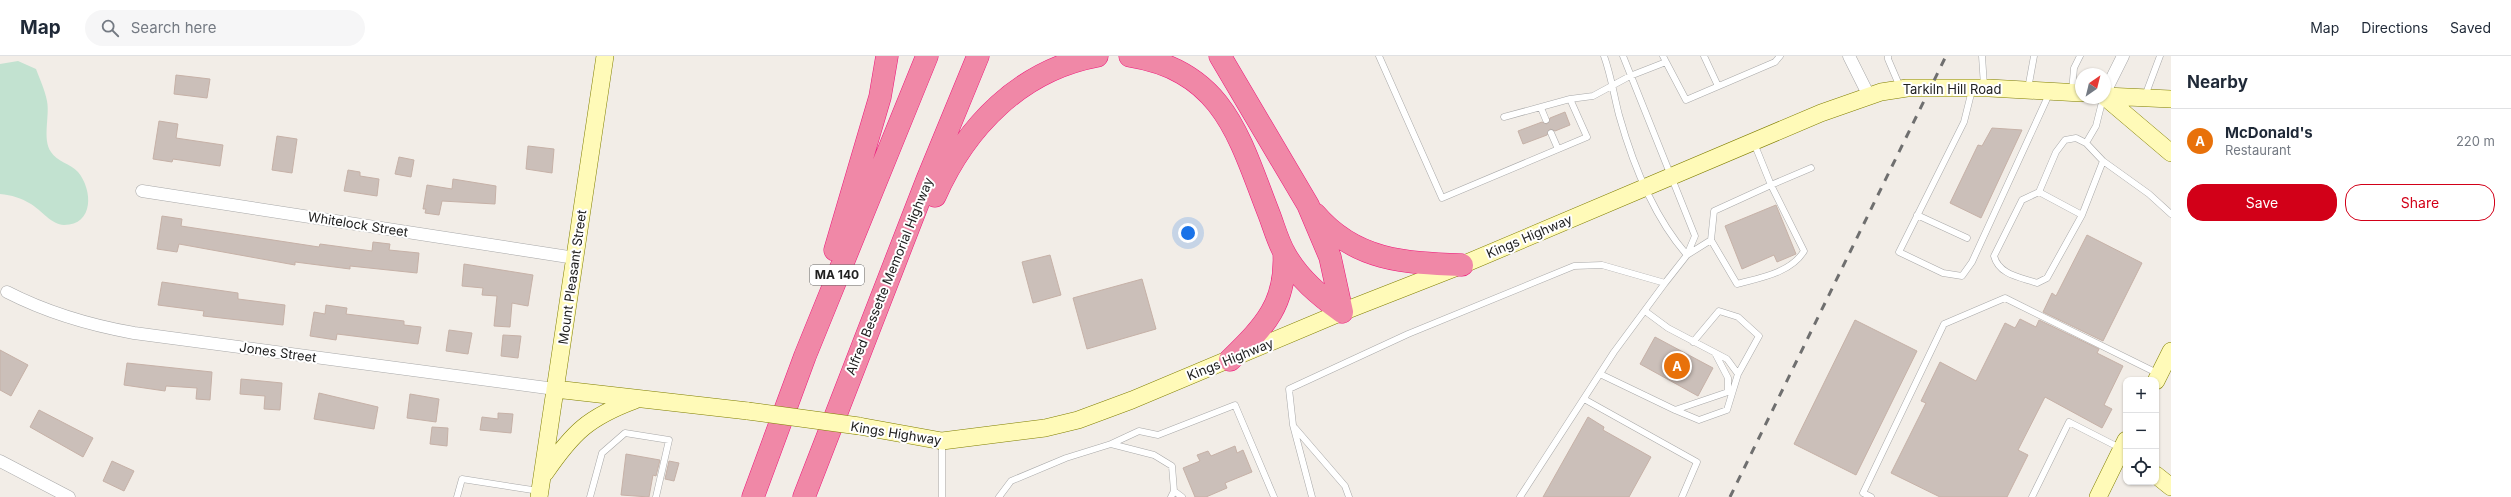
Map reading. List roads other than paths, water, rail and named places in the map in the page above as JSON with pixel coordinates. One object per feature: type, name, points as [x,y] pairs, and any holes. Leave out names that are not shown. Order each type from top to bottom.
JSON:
[{"type":"highway","points":[[805,356],[880,97],[887,56]]},
{"type":"highway","name":"MA 140","points":[[753,497],[805,356],[927,56]]},
{"type":"highway","name":"Alfred Bessette Memorial Highway","points":[[804,497],[867,333],[978,56]]},
{"type":"highway","points":[[867,333],[919,230],[944,175],[977,127],[995,108],[1034,78],[1074,60],[1097,56]]},
{"type":"highway","points":[[1130,56],[1170,66],[1190,77],[1208,91],[1221,107],[1242,145],[1284,252],[1303,280],[1342,312]]},
{"type":"highway","points":[[1220,56],[1308,205],[1330,257],[1342,312]]},
{"type":"highway","points":[[1308,205],[1320,219],[1343,238],[1380,257],[1409,262],[1462,265]]},
{"type":"highway","points":[[1230,360],[1261,328],[1278,302],[1284,275],[1284,252]]},
{"type":"main road","name":"Mount Pleasant Street","points":[[540,488],[605,56]]},
{"type":"main road","name":"Tarkiln Hill Road","points":[[1868,96],[1901,89],[1979,88],[2075,92]]},
{"type":"main road","name":"Kings Highway","points":[[556,389],[859,426],[942,441],[1029,430],[1078,420],[1230,360],[1342,312],[1462,265],[1753,141],[1843,104],[1868,96]]},
{"type":"main road","points":[[2111,97],[2171,99]]},
{"type":"main road","points":[[2111,103],[2171,153]]},
{"type":"main road","points":[[2158,377],[2171,351]]},
{"type":"main road","points":[[540,488],[564,445],[584,425],[608,410],[638,399]]},
{"type":"main road","points":[[2098,497],[2124,449]]},
{"type":"main road","points":[[2159,477],[2171,487]]},
{"type":"street","points":[[1849,56],[1868,96]]},
{"type":"street","points":[[2111,80],[2123,56]]},
{"type":"street","name":"Whitelock Street","points":[[142,191],[575,258]]},
{"type":"street","name":"Jones Street","points":[[7,292],[50,312],[75,321],[134,333],[556,389]]},
{"type":"street","points":[[0,461],[69,497]]},
{"type":"lane","points":[[1379,56],[1442,198],[1587,136],[1570,99]]},
{"type":"lane","points":[[1604,56],[1619,115],[1644,187],[1668,233],[1687,255]]},
{"type":"lane","points":[[1520,497],[1600,374],[1665,283],[1687,255],[1694,236],[1622,56]]},
{"type":"lane","points":[[1704,56],[1718,86]]},
{"type":"lane","points":[[1504,117],[1570,99],[1593,96],[1664,59],[1686,100],[1775,62],[1780,56]]},
{"type":"lane","points":[[1888,56],[1901,89]]},
{"type":"lane","points":[[1982,56],[1979,88],[1964,122],[1899,252],[1943,273],[1962,276],[1972,262],[2050,91]]},
{"type":"lane","points":[[2028,89],[2034,56]]},
{"type":"lane","points":[[2075,76],[2074,68],[2080,56]]},
{"type":"lane","points":[[2144,97],[2160,56]]},
{"type":"lane","points":[[2086,143],[2096,126],[2102,104]]},
{"type":"lane","points":[[1541,108],[1546,120]]},
{"type":"lane","points":[[1551,133],[1558,149]]},
{"type":"lane","points":[[2103,161],[2082,214],[2047,278],[2037,283],[2004,272],[1996,266],[1994,256],[2022,200],[2039,192],[2056,152],[2065,140],[2076,138],[2086,143],[2103,161],[2149,194],[2171,214]]},
{"type":"lane","points":[[1753,141],[1771,185],[1804,251],[1798,260],[1772,274],[1737,284],[1711,240],[1714,211],[1771,185],[1811,168]]},
{"type":"lane","points":[[2039,192],[2082,214]]},
{"type":"lane","points":[[1917,215],[1967,238]]},
{"type":"lane","points":[[1687,255],[1711,240]]},
{"type":"lane","points":[[1312,497],[1293,425],[1290,389],[1408,334],[1574,266],[1602,265],[1665,283]]},
{"type":"lane","points":[[1871,497],[1863,493],[1944,324],[2005,298],[2120,354],[2158,377]]},
{"type":"lane","points":[[1645,311],[1692,342],[1727,359],[1738,374]]},
{"type":"lane","points":[[1600,374],[1674,410],[1699,420],[1727,410],[1738,374],[1759,336],[1738,317],[1719,311],[1692,342]]},
{"type":"lane","points":[[1674,410],[1728,392],[1728,378],[1715,353]]},
{"type":"lane","points":[[1584,399],[1697,462],[1682,497]]},
{"type":"lane","points":[[999,497],[1011,481],[1066,458],[1111,444],[1139,431],[1158,435],[1235,405],[1274,497]]},
{"type":"lane","points":[[2032,497],[2069,422],[2123,446]]},
{"type":"lane","points":[[1293,425],[1345,486],[1349,497]]},
{"type":"lane","points":[[590,497],[602,453],[625,433],[669,440],[656,497]]},
{"type":"lane","points":[[942,441],[942,497]]},
{"type":"lane","points":[[1111,444],[1154,456],[1172,466],[1173,494],[1182,497]]},
{"type":"lane","points":[[457,497],[462,478],[540,488]]},
{"type":"railway","points":[[1730,497],[1946,56]]},
{"type":"place","name":"McDonald's","points":[[1677,366]]}]
